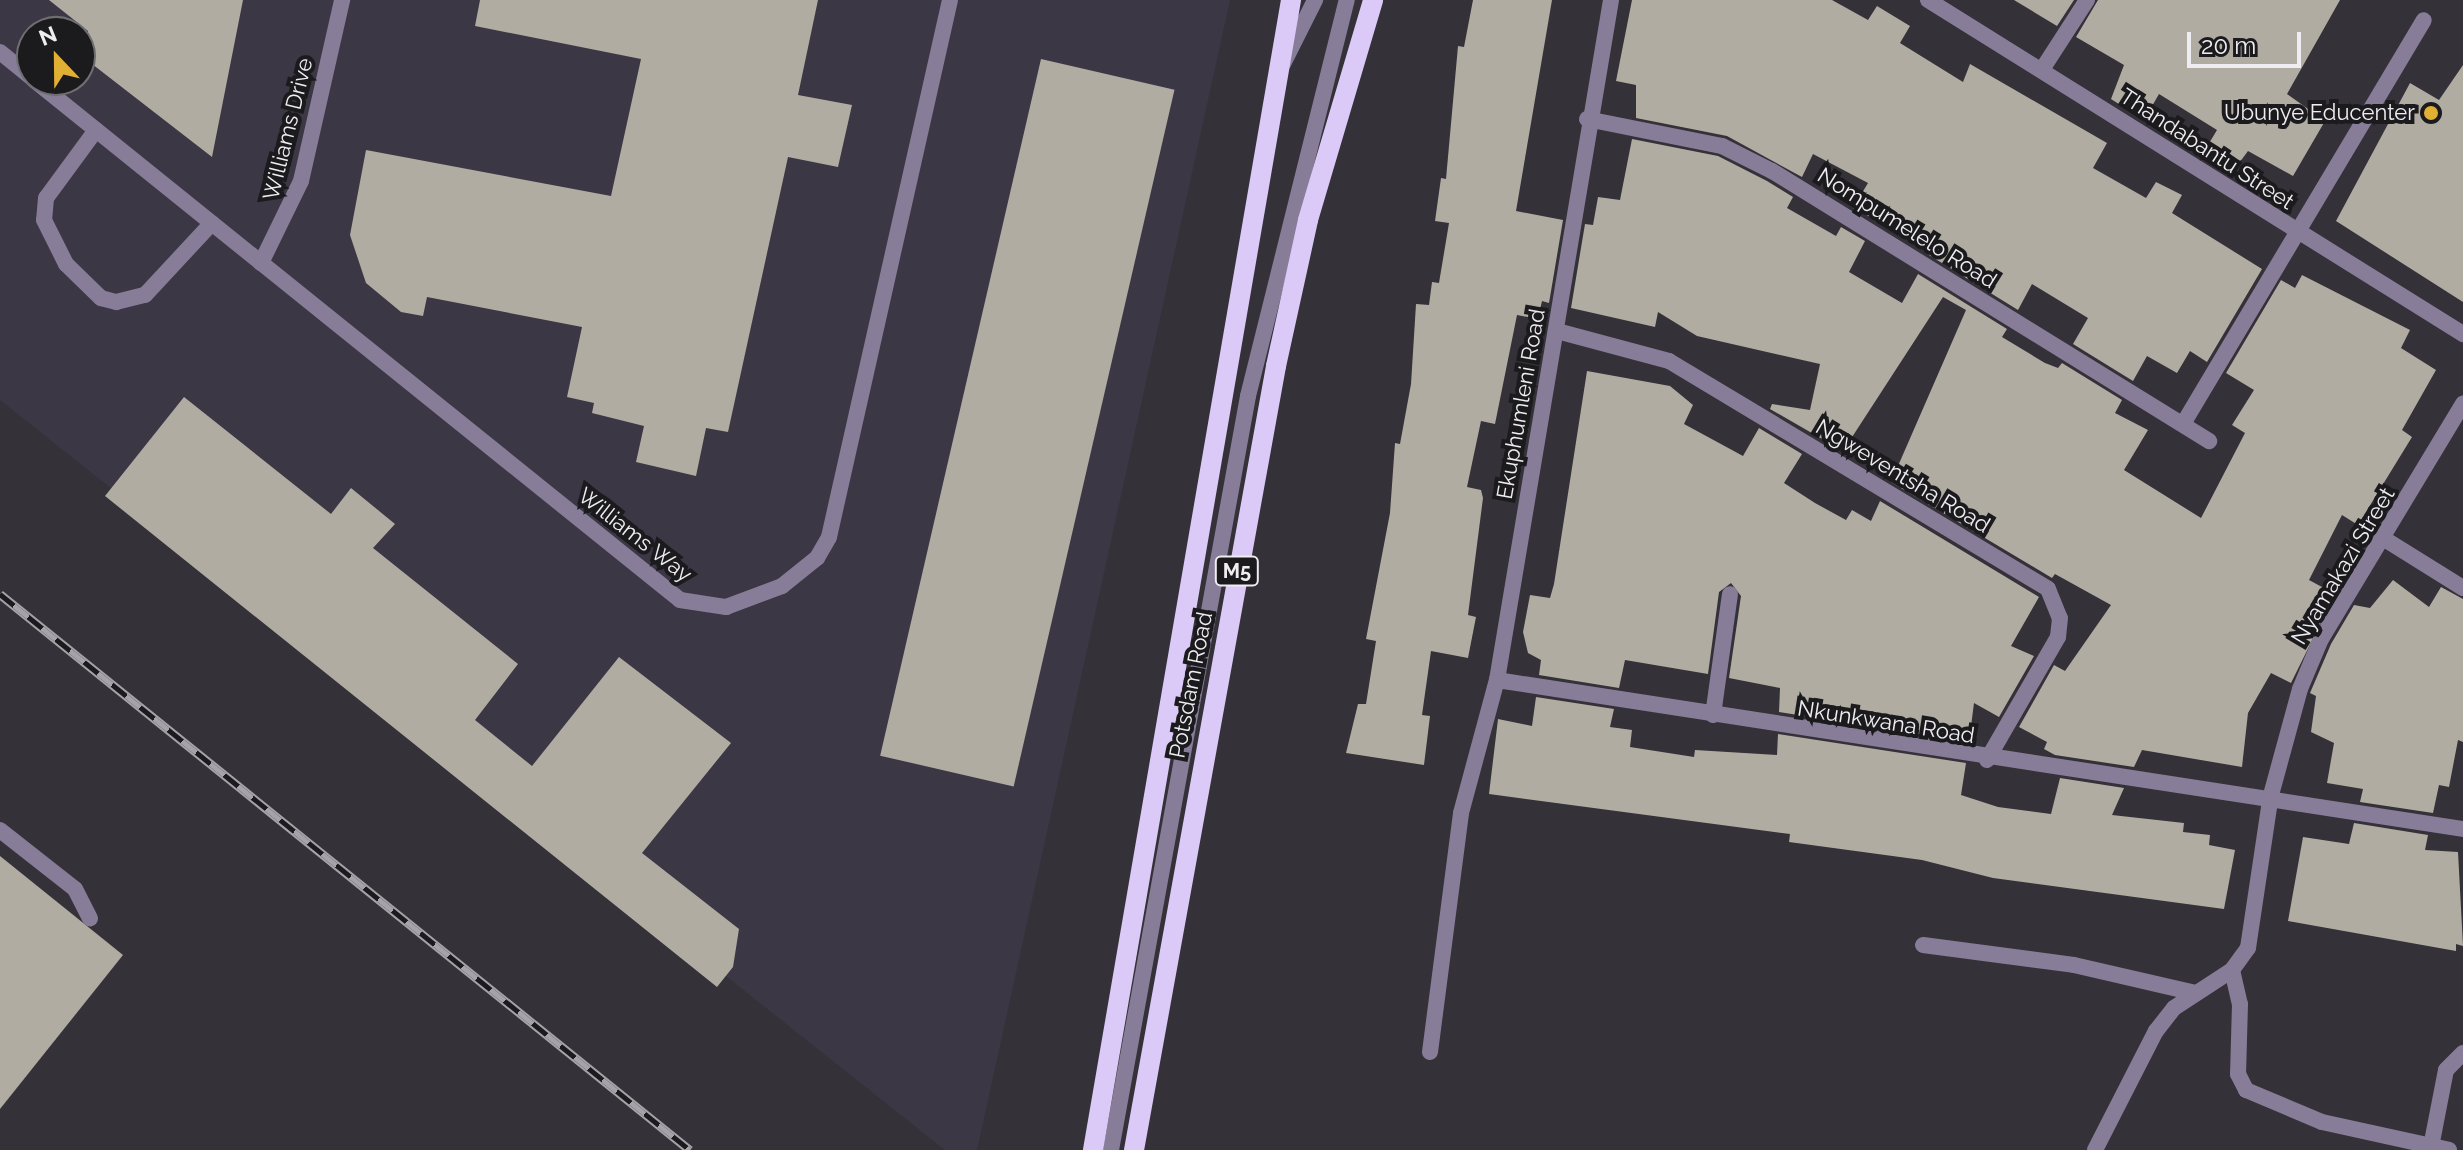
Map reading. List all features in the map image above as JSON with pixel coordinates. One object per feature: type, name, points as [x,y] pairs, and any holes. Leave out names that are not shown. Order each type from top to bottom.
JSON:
[{"type":"main road","name":"Potsdam Road","points":[[1093,1150],[1291,0]]},
{"type":"main road","name":"Potsdam Road","points":[[1134,1150],[1276,366],[1308,220],[1373,0]]},
{"type":"street","name":"Williams Drive","points":[[261,263],[301,181],[342,0]]},
{"type":"street","name":"Williams Way","points":[[54,96],[680,600],[703,607],[745,604],[800,572],[829,537],[950,0]]},
{"type":"street","points":[[1278,72],[1315,0]]},
{"type":"street","points":[[1111,1150],[1248,396],[1347,0]]},
{"type":"street","name":"Ekuphumleni Road","points":[[1430,1052],[1461,813],[1497,680],[1557,331],[1587,119],[1611,0]]},
{"type":"street","name":"Thandabantu Street","points":[[1928,0],[2043,68],[2300,236],[2463,334]]},
{"type":"street","points":[[2043,68],[2087,0]]},
{"type":"street","points":[[2183,424],[2300,236],[2424,20]]},
{"type":"street","name":"Williams Way","points":[[0,52],[16,65]]},
{"type":"street","name":"Nompumelelo Road","points":[[1587,119],[1722,146],[1772,171],[2209,441]]},
{"type":"street","points":[[96,130],[46,198],[44,220],[66,264],[101,298],[116,302],[145,295],[212,223]]},
{"type":"street","name":"Ngweventsha Road","points":[[1557,331],[1669,361],[2048,589],[2060,618],[2058,637],[1987,760]]},
{"type":"street","name":"Nyamakazi Street","points":[[2232,970],[2248,948],[2271,795],[2300,689],[2321,639],[2386,540],[2463,404]]},
{"type":"street","points":[[2386,540],[2463,588]]},
{"type":"street","points":[[1713,715],[1730,594]]},
{"type":"street","name":"Nkunkwana Road","points":[[1497,680],[1987,760],[2271,795],[2463,829]]},
{"type":"street","points":[[0,830],[75,889],[90,918]]},
{"type":"street","points":[[1923,945],[2074,965],[2195,993]]},
{"type":"street","points":[[2095,1150],[2156,1031],[2195,993],[2232,970],[2240,1004],[2238,1074],[2246,1090],[2322,1122],[2449,1150]]},
{"type":"street","points":[[2431,1147],[2446,1070],[2463,1053]]},
{"type":"shaded area","points":[[0,0],[1230,0],[977,1150],[945,1150],[0,400]]},
{"type":"building","points":[[49,0],[243,0],[212,157],[96,67],[96,16],[69,16]]},
{"type":"building","points":[[480,0],[818,0],[798,95],[852,105],[838,167],[788,157],[728,432],[706,428],[696,476],[636,462],[644,426],[592,413],[594,403],[567,397],[582,327],[427,297],[423,316],[401,312],[366,283],[350,235],[366,150],[611,196],[641,59],[475,26]]},
{"type":"building","points":[[1473,0],[1552,0],[1516,211],[1563,220],[1549,303],[1542,301],[1538,319],[1517,315],[1495,424],[1481,421],[1467,487],[1481,490],[1483,498],[1468,615],[1476,617],[1468,658],[1431,651],[1422,715],[1430,716],[1424,765],[1346,753],[1358,704],[1366,704],[1376,641],[1366,639],[1390,513],[1395,443],[1400,444],[1411,384],[1416,304],[1429,305],[1432,282],[1439,283],[1449,223],[1435,221],[1441,178],[1446,179],[1458,46],[1464,47]]},
{"type":"building","points":[[1632,0],[1832,0],[1868,20],[1877,6],[1910,26],[1900,43],[1963,82],[1970,64],[2107,143],[2093,168],[2146,198],[2156,182],[2182,195],[2172,213],[2262,269],[2207,362],[2190,351],[2177,373],[2147,356],[2133,381],[2073,344],[2088,318],[2032,284],[2018,310],[1929,255],[1930,248],[1853,208],[1868,183],[1813,154],[1802,177],[1727,136],[1636,118],[1636,85],[1616,81]]},
{"type":"building","points":[[2014,0],[2074,0],[2057,26]]},
{"type":"building","points":[[2098,0],[2340,0],[2287,94],[2325,121],[2293,176],[2248,151],[2234,170],[2205,150],[2217,130],[2159,94],[2144,120],[2111,99],[2124,65],[2076,37]]},
{"type":"building","points":[[1041,59],[1174,90],[1014,786],[880,756]]},
{"type":"building","points":[[2463,65],[2463,302],[2336,221],[2410,83],[2439,100]]},
{"type":"building","points":[[1632,139],[1718,156],[1767,181],[1793,197],[1787,208],[1836,236],[1841,227],[1865,241],[1849,272],[1902,303],[1918,274],[2007,329],[2002,337],[2045,363],[2058,368],[2062,363],[2122,400],[2115,413],[2148,430],[2124,470],[2201,518],[2245,433],[2232,425],[2254,390],[2226,373],[2281,280],[2295,288],[2302,275],[2410,330],[2401,348],[2436,370],[2402,430],[2412,437],[2358,525],[2342,515],[2309,580],[2335,594],[2291,683],[2271,673],[2248,713],[2242,767],[2142,750],[2134,767],[2055,755],[2044,749],[2047,742],[2019,727],[2054,665],[2065,671],[2111,605],[2055,574],[2052,578],[1891,482],[1966,310],[1943,297],[1843,451],[1770,409],[1772,404],[1810,410],[1820,364],[1697,336],[1658,312],[1655,327],[1571,308],[1585,224],[1593,225],[1598,197],[1620,200]]},
{"type":"building","points":[[1587,371],[1670,386],[1693,405],[1684,424],[1743,456],[1759,428],[1802,454],[1784,483],[1815,503],[1846,520],[1852,510],[1871,521],[1880,501],[2039,597],[2011,646],[2034,656],[1999,717],[1974,703],[1969,742],[1779,712],[1780,688],[1729,678],[1741,596],[1731,583],[1719,592],[1708,674],[1625,660],[1619,688],[1539,675],[1541,660],[1528,653],[1523,632],[1530,595],[1550,598],[1554,584]]},
{"type":"building","points":[[184,397],[331,514],[351,488],[395,524],[373,548],[518,664],[475,720],[532,766],[619,657],[731,743],[642,853],[739,929],[733,967],[717,987],[105,496]]},
{"type":"building","points":[[2393,580],[2429,607],[2441,587],[2463,599],[2463,742],[2458,740],[2449,787],[2439,785],[2433,813],[2360,802],[2363,789],[2327,783],[2334,743],[2311,732],[2316,696],[2310,693],[2331,644],[2354,605],[2370,608]]},
{"type":"building","points":[[1536,697],[1614,709],[1610,727],[1632,730],[1630,747],[1694,757],[1695,750],[1777,755],[1778,734],[1966,763],[1961,795],[1998,807],[2051,814],[2060,778],[2124,788],[2112,815],[2184,823],[2183,832],[2210,835],[2209,845],[2235,850],[2224,909],[1993,878],[1922,860],[1789,842],[1790,834],[1489,794],[1498,719],[1532,726]]},
{"type":"building","points":[[2354,823],[2428,835],[2425,850],[2458,852],[2463,946],[2456,944],[2456,951],[2288,921],[2303,837],[2349,844]]},
{"type":"building","points":[[0,856],[123,955],[0,1109]]},
{"type":"railway","points":[[0,594],[690,1150]]},
{"type":"place","name":"Ubunye Educenter","points":[[2431,113]]}]
